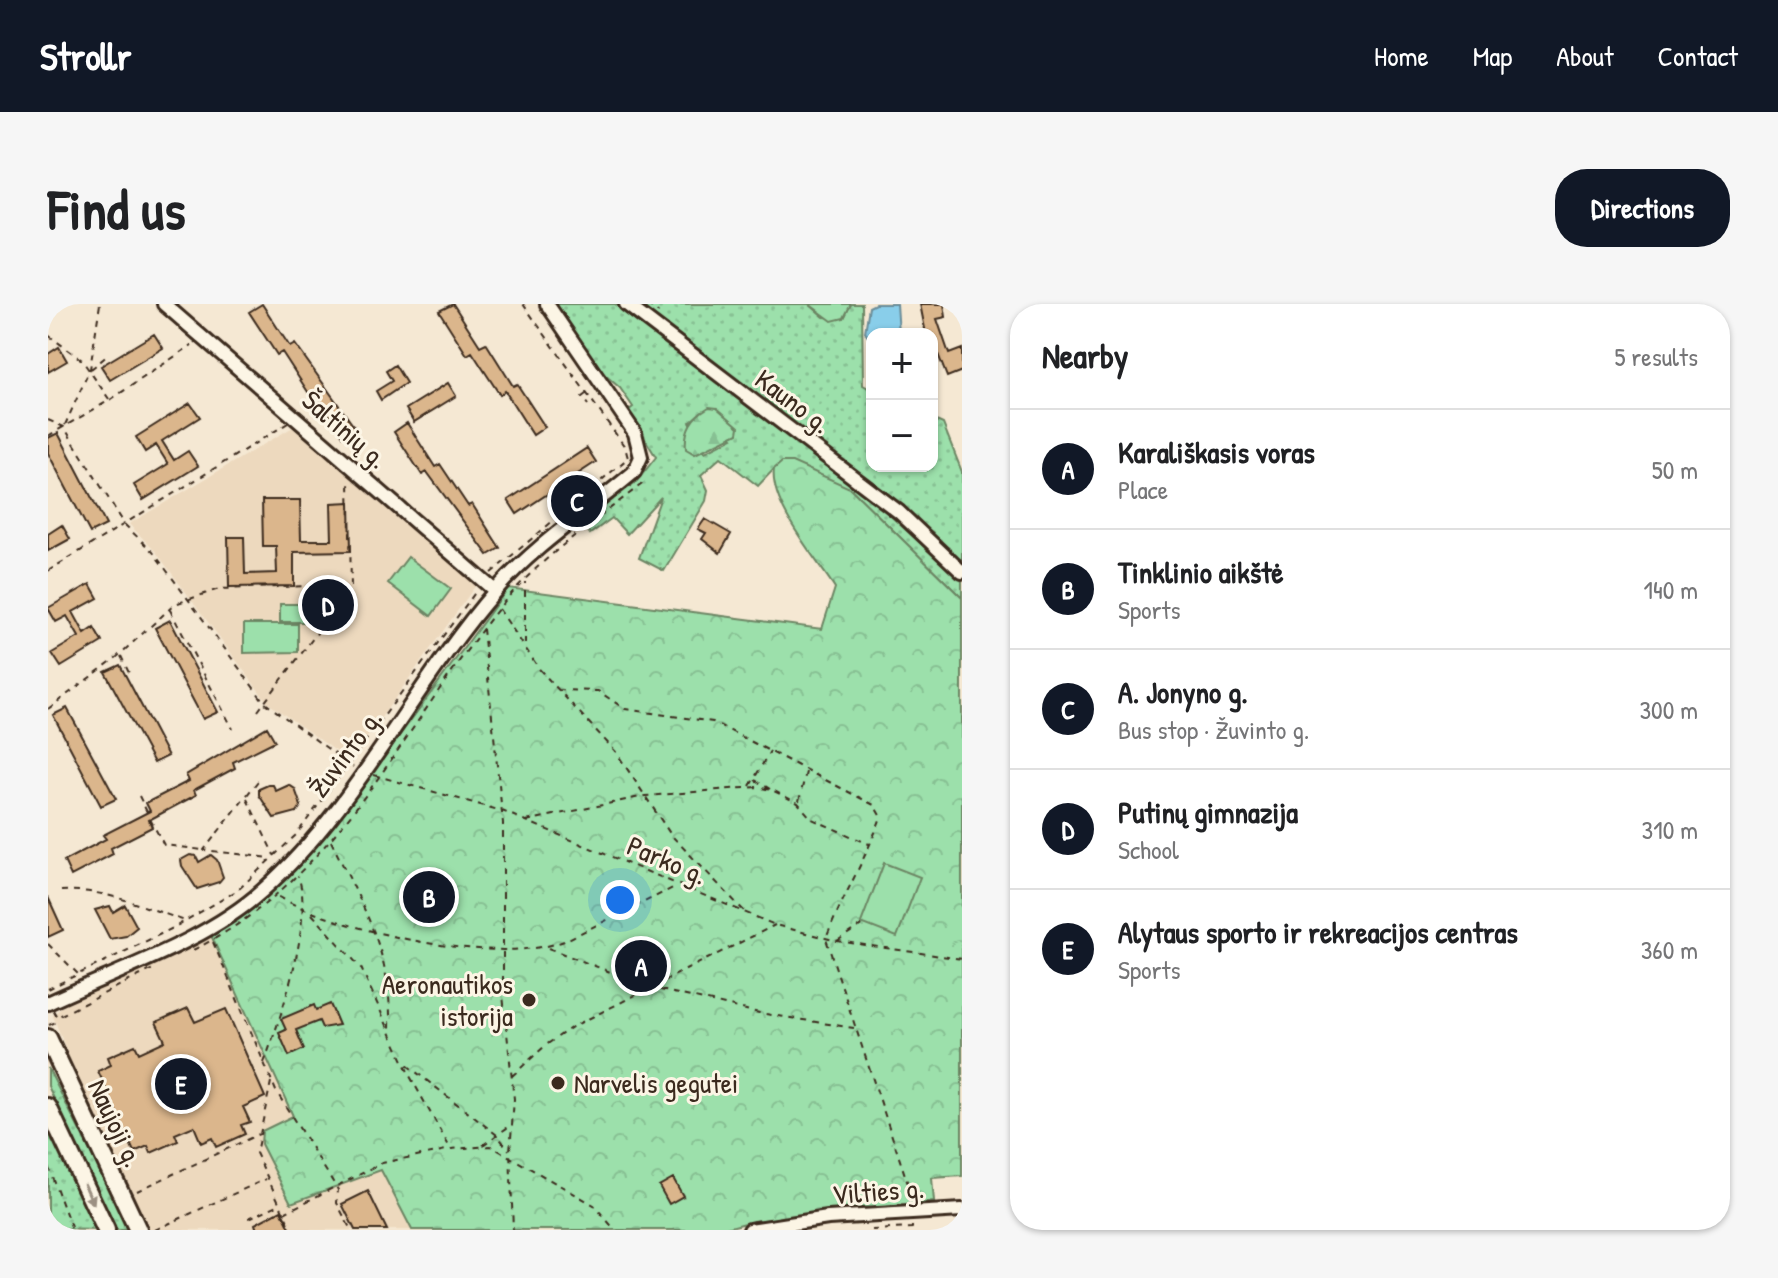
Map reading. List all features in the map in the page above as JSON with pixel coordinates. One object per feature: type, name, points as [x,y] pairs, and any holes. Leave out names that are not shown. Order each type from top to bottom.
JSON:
[{"type":"main road","name":"Naujoji g.","points":[[48,1038],[138,1230]]},
{"type":"main road","name":"Naujoji g.","points":[[48,1107],[106,1230]]},
{"type":"street","name":"Šaltinių g.","points":[[164,304],[483,581],[491,596]]},
{"type":"street","name":"Žuvinto g.","points":[[48,1003],[200,931],[250,901],[304,847],[363,772],[491,596],[526,559],[634,472],[641,457],[635,433],[547,304]]},
{"type":"street","name":"Kauno g.","points":[[626,304],[899,512],[962,572]]},
{"type":"street","name":"Vilties g.","points":[[750,1230],[828,1218],[962,1210]]},
{"type":"path","points":[[64,427],[90,369],[100,304]]},
{"type":"path","points":[[48,989],[186,921],[238,890],[296,835],[350,766],[483,581],[569,505],[625,463],[629,453],[523,304]]},
{"type":"path","points":[[48,335],[90,369],[110,400]]},
{"type":"path","points":[[48,436],[110,400],[201,337]]},
{"type":"path","points":[[90,369],[108,355]]},
{"type":"path","points":[[587,393],[582,397],[588,405]]},
{"type":"path","points":[[48,571],[295,418]]},
{"type":"path","points":[[48,420],[64,427]]},
{"type":"path","name":"Parko g.","points":[[64,427],[125,525],[153,552],[265,703],[350,766],[502,811],[775,925],[826,939],[962,959]]},
{"type":"path","points":[[258,711],[352,584],[348,476],[352,466]]},
{"type":"path","points":[[579,533],[646,481]]},
{"type":"path","points":[[525,580],[525,645]]},
{"type":"path","points":[[48,709],[120,654],[170,609],[219,589],[311,586],[319,631]]},
{"type":"path","points":[[491,596],[540,670],[598,730],[681,846],[747,914]]},
{"type":"path","points":[[170,609],[233,729]]},
{"type":"path","points":[[483,629],[502,811],[503,995],[511,1077],[513,1230]]},
{"type":"path","points":[[120,654],[129,673],[132,673]]},
{"type":"path","points":[[558,690],[598,691],[625,709],[713,722],[874,805],[881,817],[841,898],[826,939],[912,1196],[909,1213],[912,1228],[872,1230]]},
{"type":"path","points":[[749,787],[770,751]]},
{"type":"path","points":[[798,803],[807,771]]},
{"type":"path","points":[[754,779],[798,803],[812,819],[870,844]]},
{"type":"path","points":[[204,850],[258,781]]},
{"type":"path","points":[[525,821],[645,796],[749,787],[772,790]]},
{"type":"path","points":[[139,796],[147,812]]},
{"type":"path","points":[[247,798],[273,857]]},
{"type":"path","points":[[150,819],[164,845],[273,857]]},
{"type":"path","points":[[331,840],[382,949],[389,981],[390,1031]]},
{"type":"path","points":[[263,1064],[294,963],[303,891],[298,875]]},
{"type":"path","points":[[278,896],[312,914],[414,940],[503,949],[547,947],[618,917],[676,886]]},
{"type":"path","points":[[61,891],[82,890],[119,898],[186,921]]},
{"type":"path","points":[[312,914],[361,968],[405,1063],[451,1149]]},
{"type":"path","points":[[837,941],[863,924]]},
{"type":"path","points":[[511,1077],[557,1037],[775,925]]},
{"type":"path","points":[[212,941],[271,1081],[335,1186],[337,1203],[351,1230]]},
{"type":"path","points":[[48,944],[79,974]]},
{"type":"path","points":[[547,947],[652,988],[759,1013],[856,1030]]},
{"type":"path","points":[[48,1026],[58,1021]]},
{"type":"path","points":[[405,1063],[497,1135],[510,1151]]},
{"type":"path","points":[[271,1081],[256,1153],[292,1230]]},
{"type":"path","points":[[482,1146],[512,1125]]},
{"type":"path","points":[[137,1191],[260,1134]]},
{"type":"path","points":[[284,1213],[382,1163],[482,1146],[500,1150],[594,1205],[615,1230]]},
{"type":"path","points":[[48,1166],[72,1230]]},
{"type":"path","points":[[155,1230],[268,1178]]},
{"type":"path","points":[[249,1218],[280,1204]]},
{"type":"shaded area","points":[[293,427],[476,585],[350,761],[268,703],[156,552],[129,524]]},
{"type":"shaded area","points":[[210,933],[293,1117],[262,1131],[291,1203],[381,1170],[412,1230],[146,1230],[85,1098],[53,1016],[61,1007]]},
{"type":"green space","points":[[552,304],[615,304],[873,500],[962,581],[962,598],[850,488],[774,469],[758,486],[721,457],[701,475],[708,490],[706,501],[664,571],[639,558],[661,497],[627,534],[612,518],[590,534],[582,523],[637,481],[656,457],[628,411],[633,407],[620,388],[597,368]],"holes":[[[702,411],[733,438],[705,452],[690,422]]]},
{"type":"green space","points":[[638,304],[809,304],[824,317],[844,318],[851,304],[862,304],[866,472],[938,472],[938,422],[943,424],[962,472],[962,563],[905,510]]},
{"type":"green space","points":[[809,304],[851,304],[844,318],[832,321]]},
{"type":"green space","points":[[709,407],[717,408],[739,427],[738,433],[695,454],[686,449],[688,430],[694,419]]},
{"type":"green space","points":[[782,462],[792,462],[850,488],[962,598],[962,1176],[932,1178],[934,1202],[753,1221],[719,1230],[412,1230],[381,1170],[291,1203],[261,1144],[262,1131],[293,1116],[210,933],[255,903],[330,830],[508,588],[822,629],[835,588],[786,514],[779,498],[774,469]]},
{"type":"green space","points":[[408,557],[451,589],[431,616],[388,583]]},
{"type":"green space","points":[[280,604],[312,604],[312,622],[280,622]]},
{"type":"green space","points":[[244,624],[298,624],[298,652],[244,653]]},
{"type":"green space","points":[[884,863],[920,877],[897,937],[861,923]]},
{"type":"green space","points":[[48,1068],[130,1230],[116,1230],[48,1086]]},
{"type":"green space","points":[[48,1123],[99,1230],[48,1229]]},
{"type":"water","points":[[897,304],[899,328],[866,328],[866,334],[865,332],[869,307]]},
{"type":"building","points":[[262,304],[290,347],[295,344],[355,428],[343,436],[315,392],[310,395],[282,352],[277,355],[249,312]]},
{"type":"building","points":[[453,304],[480,346],[486,343],[513,386],[517,384],[545,427],[533,435],[505,391],[500,395],[472,352],[467,355],[439,311]]},
{"type":"building","points":[[920,304],[944,304],[946,317],[937,319],[949,354],[962,349],[962,371],[947,377],[938,354],[938,328],[925,328]]},
{"type":"building","points":[[154,334],[163,348],[110,380],[101,366]]},
{"type":"building","points":[[59,347],[67,361],[48,372],[48,354]]},
{"type":"building","points":[[395,365],[406,383],[381,400],[376,391],[392,381],[386,371]]},
{"type":"building","points":[[448,383],[456,396],[414,422],[406,409]]},
{"type":"building","points":[[190,403],[200,417],[162,441],[174,460],[188,451],[198,466],[143,500],[134,485],[168,464],[156,445],[145,452],[136,437]]},
{"type":"building","points":[[407,423],[435,467],[440,464],[468,506],[472,504],[500,548],[488,555],[427,472],[422,475],[394,432]]},
{"type":"building","points":[[58,433],[106,525],[90,533],[48,453],[48,438]]},
{"type":"building","points":[[587,448],[596,462],[517,514],[508,500]]},
{"type":"building","points":[[262,500],[300,500],[301,540],[332,540],[331,503],[350,502],[351,551],[294,552],[294,586],[229,587],[228,537],[244,537],[245,574],[277,573],[276,546],[263,546]]},
{"type":"building","points":[[705,519],[731,534],[720,553],[702,539],[706,533],[698,529]]},
{"type":"building","points":[[62,525],[70,539],[48,551],[48,534]]},
{"type":"building","points":[[90,584],[98,598],[73,612],[85,634],[94,628],[102,642],[61,667],[52,653],[79,637],[67,616],[56,622],[48,608]]},
{"type":"building","points":[[170,620],[218,712],[203,719],[155,628]]},
{"type":"building","points":[[120,665],[168,756],[154,763],[105,672]]},
{"type":"building","points":[[67,708],[116,799],[101,806],[53,715]]},
{"type":"building","points":[[267,727],[275,741],[233,762],[235,768],[194,790],[196,795],[149,820],[152,827],[111,848],[113,854],[71,876],[64,861],[106,839],[103,835],[150,811],[146,803],[189,781],[186,775]]},
{"type":"building","points":[[273,785],[276,791],[289,785],[295,789],[301,806],[297,812],[274,818],[259,795],[259,789]]},
{"type":"building","points":[[190,855],[196,856],[199,862],[211,855],[217,860],[223,877],[219,882],[197,889],[182,866],[181,860]]},
{"type":"building","points":[[48,897],[63,930],[48,937]]},
{"type":"building","points":[[125,905],[137,927],[126,936],[110,939],[95,910],[110,906],[113,912]]},
{"type":"building","points":[[330,1004],[339,1025],[322,1028],[319,1021],[296,1030],[304,1049],[289,1056],[279,1033],[286,1030],[281,1019],[314,1005],[316,1010]]},
{"type":"building","points":[[188,1008],[195,1022],[226,1009],[265,1097],[243,1107],[250,1122],[241,1125],[245,1134],[216,1147],[212,1138],[201,1143],[194,1126],[175,1134],[178,1141],[151,1153],[148,1146],[134,1152],[98,1071],[111,1065],[108,1057],[135,1045],[139,1053],[165,1041],[156,1022]]},
{"type":"building","points":[[673,1178],[683,1196],[669,1204],[659,1186]]},
{"type":"building","points":[[368,1191],[387,1230],[355,1230],[342,1204]]},
{"type":"building","points":[[281,1210],[291,1230],[257,1230],[255,1224]]},
{"type":"place","name":"A. Jonyno g.","points":[[577,501]]},
{"type":"place","name":"Putinų gimnazija","points":[[328,605]]},
{"type":"place","name":"Tinklinio aikštė","points":[[429,897]]},
{"type":"place","name":"Karališkasis voras","points":[[641,966]]},
{"type":"place","name":"Aeronautikos istorija","points":[[529,1000]]},
{"type":"place","name":"Narvelis gegutei","points":[[558,1083]]},
{"type":"place","name":"Alytaus sporto ir rekreacijos centras","points":[[181,1084]]}]
